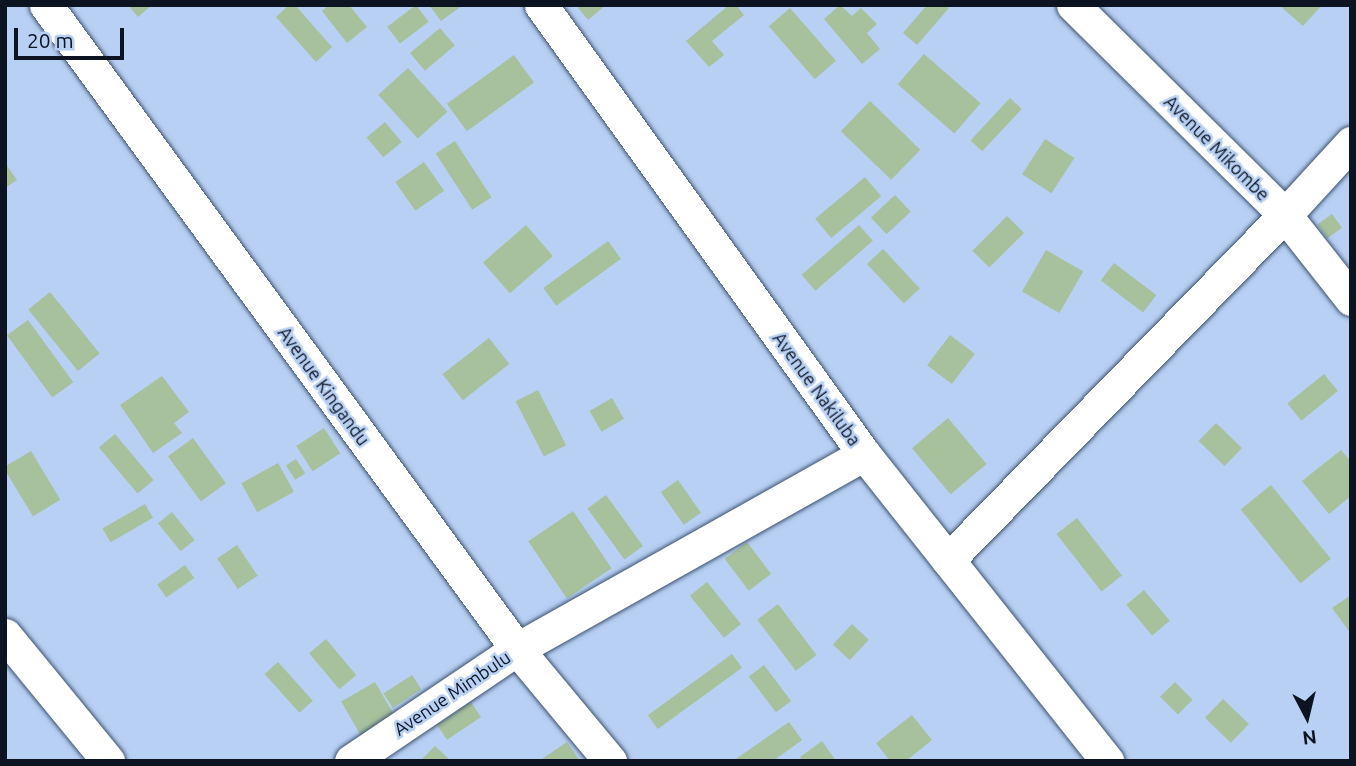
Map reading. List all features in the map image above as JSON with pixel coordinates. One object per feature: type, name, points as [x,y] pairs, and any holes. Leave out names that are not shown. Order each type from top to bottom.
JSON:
[{"type":"street","name":"Avenue Kingandu","points":[[46,5],[517,649],[610,761]]},
{"type":"street","name":"Avenue Nakiluba","points":[[541,5],[864,454],[1107,761]]},
{"type":"street","name":"Avenue Mikombe","points":[[1073,5],[1285,215],[1351,299]]},
{"type":"street","points":[[948,560],[1285,215],[1351,142]]},
{"type":"street","name":"Avenue Mimbulu","points":[[351,761],[517,649],[864,454]]},
{"type":"street","points":[[5,635],[108,761]]},
{"type":"building","points":[[128,5],[152,5],[138,17]]},
{"type":"building","points":[[289,5],[295,5],[332,47],[316,62],[276,17]]},
{"type":"building","points":[[329,5],[349,5],[367,27],[347,43],[322,11]]},
{"type":"building","points":[[416,5],[429,22],[400,43],[387,27]]},
{"type":"building","points":[[429,5],[463,5],[441,21]]},
{"type":"building","points":[[576,5],[606,5],[588,20]]},
{"type":"building","points":[[729,5],[736,5],[744,15],[712,41],[724,55],[709,67],[686,41]]},
{"type":"building","points":[[840,5],[852,16],[861,8],[877,24],[867,33],[880,49],[862,64],[824,19]]},
{"type":"building","points":[[927,5],[945,5],[949,8],[917,45],[903,33]]},
{"type":"building","points":[[1279,5],[1322,5],[1303,26]]},
{"type":"building","points":[[790,8],[836,61],[815,79],[769,26]]},
{"type":"building","points":[[440,28],[455,46],[425,71],[410,53]]},
{"type":"building","points":[[924,54],[981,103],[954,133],[898,84]]},
{"type":"building","points":[[514,55],[534,83],[467,131],[447,104]]},
{"type":"building","points":[[408,68],[447,112],[418,139],[378,95]]},
{"type":"building","points":[[1010,98],[1022,109],[982,151],[970,140]]},
{"type":"building","points":[[870,101],[920,150],[891,180],[841,131]]},
{"type":"building","points":[[385,122],[402,142],[383,157],[367,137]]},
{"type":"building","points":[[1045,139],[1074,158],[1051,193],[1022,174]]},
{"type":"building","points":[[455,141],[491,197],[472,210],[436,154]]},
{"type":"building","points":[[424,162],[444,191],[415,211],[395,182]]},
{"type":"building","points":[[5,163],[17,180],[5,188]]},
{"type":"building","points":[[865,177],[881,196],[831,238],[815,219]]},
{"type":"building","points":[[895,195],[911,212],[887,234],[871,218]]},
{"type":"building","points":[[1332,214],[1342,228],[1327,238],[1317,225]]},
{"type":"building","points":[[1007,216],[1024,233],[989,268],[972,251]]},
{"type":"building","points":[[526,225],[553,256],[510,293],[483,262]]},
{"type":"building","points":[[859,225],[873,241],[815,291],[802,275]]},
{"type":"building","points":[[608,241],[621,259],[556,306],[543,288]]},
{"type":"building","points":[[883,249],[920,288],[904,303],[867,264]]},
{"type":"building","points":[[1046,250],[1083,272],[1059,313],[1022,292]]},
{"type":"building","points":[[1114,263],[1156,295],[1143,312],[1101,281]]},
{"type":"building","points":[[50,292],[100,353],[78,371],[28,310]]},
{"type":"building","points":[[28,320],[73,382],[52,398],[7,335]]},
{"type":"building","points":[[950,335],[975,354],[952,384],[927,365]]},
{"type":"building","points":[[489,338],[509,364],[463,400],[443,374]]},
{"type":"building","points":[[1324,374],[1338,391],[1301,421],[1287,404]]},
{"type":"building","points":[[162,376],[189,412],[174,423],[182,433],[153,453],[120,405]]},
{"type":"building","points":[[538,390],[566,445],[544,457],[516,401]]},
{"type":"building","points":[[612,398],[624,419],[601,432],[589,411]]},
{"type":"building","points":[[948,418],[987,464],[951,494],[912,448]]},
{"type":"building","points":[[1216,423],[1242,448],[1225,466],[1199,441]]},
{"type":"building","points":[[324,428],[340,453],[313,471],[296,446]]},
{"type":"building","points":[[115,434],[154,480],[137,493],[99,447]]},
{"type":"building","points":[[193,438],[226,483],[201,502],[168,456]]},
{"type":"building","points":[[1341,450],[1351,462],[1351,496],[1329,514],[1302,481]]},
{"type":"building","points":[[31,451],[60,500],[33,516],[5,470],[5,467]]},
{"type":"building","points":[[296,459],[305,473],[295,480],[286,466]]},
{"type":"building","points":[[278,463],[294,492],[257,512],[241,483]]},
{"type":"building","points":[[678,480],[701,513],[684,525],[661,492]]},
{"type":"building","points":[[1271,485],[1331,559],[1300,583],[1241,510]]},
{"type":"building","points":[[606,495],[643,546],[624,559],[587,509]]},
{"type":"building","points":[[145,504],[153,518],[111,542],[103,528]]},
{"type":"building","points":[[573,511],[612,568],[567,598],[528,541]]},
{"type":"building","points":[[172,512],[195,540],[181,551],[158,523]]},
{"type":"building","points":[[1077,518],[1122,576],[1101,592],[1057,534]]},
{"type":"building","points":[[747,542],[771,574],[749,591],[725,559]]},
{"type":"building","points":[[237,545],[258,576],[238,589],[217,558]]},
{"type":"building","points":[[185,565],[194,578],[166,598],[157,585]]},
{"type":"building","points":[[707,582],[741,624],[724,638],[690,596]]},
{"type":"building","points":[[1144,590],[1170,621],[1152,635],[1126,605]]},
{"type":"building","points":[[1351,595],[1351,634],[1332,608]]},
{"type":"building","points":[[778,604],[817,655],[796,671],[757,620]]},
{"type":"building","points":[[852,624],[869,640],[850,660],[833,644]]},
{"type":"building","points":[[326,639],[356,675],[339,689],[309,653]]},
{"type":"building","points":[[732,654],[742,668],[658,729],[648,715]]},
{"type":"building","points":[[278,662],[313,701],[299,713],[265,674]]},
{"type":"building","points":[[764,665],[791,701],[776,712],[749,676]]},
{"type":"building","points":[[412,675],[421,689],[393,708],[383,694]]},
{"type":"building","points":[[375,682],[394,715],[360,734],[341,702]]},
{"type":"building","points":[[1175,682],[1193,700],[1178,715],[1160,697]]},
{"type":"building","points":[[1223,699],[1249,724],[1231,743],[1205,718]]},
{"type":"building","points":[[471,702],[481,717],[447,740],[437,725]]},
{"type":"building","points":[[912,715],[932,740],[906,761],[890,761],[876,743]]},
{"type":"building","points":[[789,722],[802,740],[773,761],[733,761]]},
{"type":"building","points":[[822,741],[836,761],[803,761],[800,757]]},
{"type":"building","points":[[567,742],[580,761],[539,761]]},
{"type":"building","points":[[435,746],[451,761],[420,761]]}]
